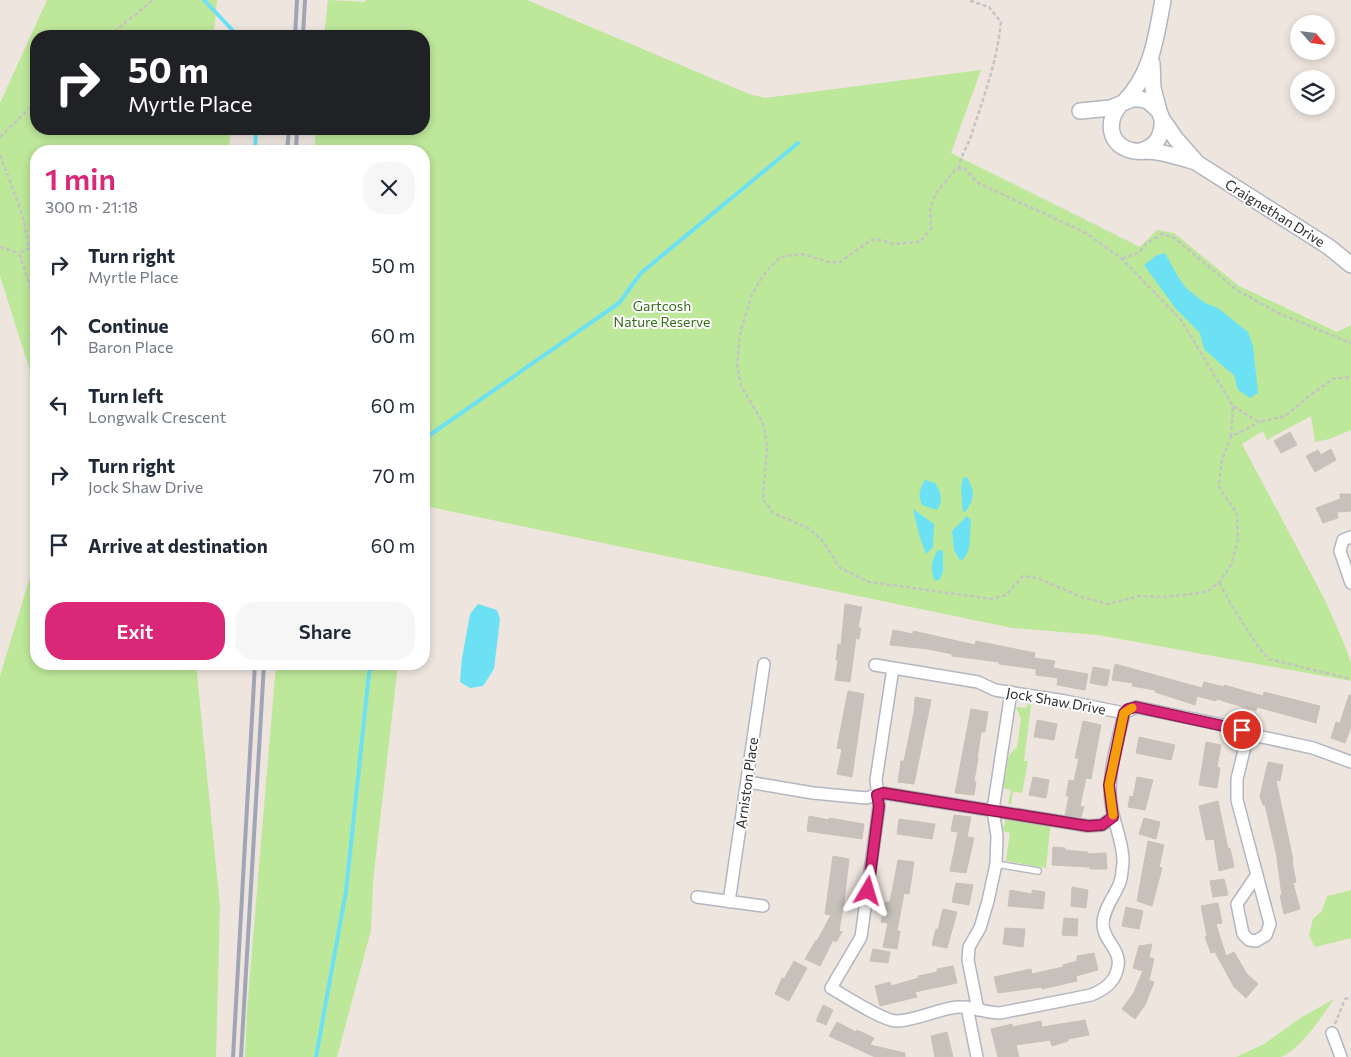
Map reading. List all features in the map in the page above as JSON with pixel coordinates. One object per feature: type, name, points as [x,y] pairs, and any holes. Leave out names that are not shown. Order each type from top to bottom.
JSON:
[{"type":"street","points":[[1112,135],[1111,119],[1114,112],[1142,80],[1153,54],[1164,0]]},
{"type":"street","points":[[1141,151],[1150,148],[1161,136],[1163,128],[1153,88],[1153,54]]},
{"type":"street","points":[[1140,98],[1154,105],[1176,140],[1197,163],[1166,154],[1132,151],[1124,148],[1117,143],[1112,135],[1077,110],[1103,110],[1140,98]]},
{"type":"street","name":"Craignethan Drive","points":[[1197,163],[1329,247],[1351,265]]},
{"type":"street","points":[[1351,537],[1343,540],[1340,551],[1351,583]]},
{"type":"street","name":"Arniston Place","points":[[729,902],[764,664]]},
{"type":"street","name":"Jock Shaw Drive","points":[[875,665],[978,682],[995,690],[1124,713],[1128,709],[1136,707],[1242,730],[1248,734],[1313,748],[1351,762]]},
{"type":"street","points":[[893,668],[876,780],[879,806],[861,937],[831,988],[890,1020],[906,1019],[957,1007],[972,1008],[990,1013],[1000,1012],[1091,995],[1104,990],[1114,979],[1119,965],[1117,952],[1104,934],[1103,923],[1107,908],[1121,881],[1123,861],[1113,817],[1109,785],[1124,713]]},
{"type":"street","points":[[977,1057],[968,960],[969,947],[980,928],[996,864],[997,836],[993,810],[1011,692]]},
{"type":"street","points":[[1248,734],[1237,779],[1237,800],[1270,924],[1266,935],[1256,941],[1249,940],[1243,934],[1237,904],[1256,876]]},
{"type":"street","points":[[748,782],[813,793],[866,798],[877,795],[893,795],[1088,826],[1102,825],[1113,817]]},
{"type":"street","points":[[697,897],[764,906]]},
{"type":"street","points":[[1332,1033],[1341,1057]]},
{"type":"lane","points":[[996,864],[1038,871]]},
{"type":"path","points":[[116,30],[153,0]]},
{"type":"path","points":[[959,169],[960,160],[969,142],[990,78],[1000,37],[1001,22],[989,7],[968,0]]},
{"type":"path","points":[[0,137],[30,108]]},
{"type":"path","points":[[0,155],[20,208],[29,249],[19,253],[0,247]]},
{"type":"path","points":[[1233,406],[1231,437],[1222,460],[1219,487],[1237,514],[1238,540],[1231,565],[1218,583],[1206,592],[1166,597],[1140,596],[1107,604],[1037,578],[1023,576],[1006,595],[992,599],[869,582],[840,568],[822,540],[808,528],[773,513],[763,498],[767,446],[763,423],[742,386],[737,365],[740,334],[751,297],[762,278],[777,260],[785,256],[802,254],[829,262],[840,262],[870,240],[881,240],[893,244],[920,242],[931,229],[930,209],[936,193],[955,170],[964,168],[978,183],[1086,233],[1122,259],[1181,320],[1233,406],[1259,422]]},
{"type":"path","points":[[1122,259],[1139,252],[1146,244],[1162,234],[1173,236],[1237,290],[1278,313],[1351,343]]},
{"type":"path","points":[[19,253],[30,286]]},
{"type":"path","points":[[1231,437],[1259,422],[1285,416],[1332,379],[1351,377]]},
{"type":"path","points":[[1218,583],[1259,648],[1269,659],[1351,678]]},
{"type":"path","points":[[1332,1033],[1345,1000],[1351,997]]},
{"type":"green space","points":[[47,0],[217,0],[214,30],[33,30]]},
{"type":"green space","name":"Gartcosh Nature Reserve","points":[[328,0],[365,2],[366,0],[527,0],[749,94],[765,98],[981,70],[951,153],[1140,247],[1157,230],[1174,233],[1239,286],[1337,332],[1351,325],[1351,430],[1329,439],[1315,442],[1311,416],[1267,440],[1263,431],[1242,444],[1325,600],[1351,663],[1351,681],[1098,635],[1012,628],[430,507],[430,145],[315,145],[315,135],[430,135],[430,30],[325,30]]},
{"type":"green space","points":[[30,37],[30,135],[230,135],[230,145],[30,145],[30,371],[0,276],[0,103]]},
{"type":"green space","points":[[30,577],[30,670],[197,670],[220,906],[216,1057],[0,1057],[0,676]]},
{"type":"green space","points":[[275,670],[397,670],[373,882],[371,930],[337,1057],[245,1057],[247,1010]]},
{"type":"green space","points":[[1028,704],[1031,705],[1024,761],[1028,761],[1022,793],[1013,792],[1011,804],[1008,804],[1011,790],[1003,788],[1009,755],[1017,747],[1021,719],[1016,707],[1026,708]]},
{"type":"green space","points":[[1006,816],[1051,821],[1046,868],[1006,861],[1010,833],[1003,831]]},
{"type":"green space","points":[[1351,890],[1351,938],[1315,947],[1309,935],[1313,919],[1322,911],[1327,896]]},
{"type":"green space","points":[[1334,999],[1304,1039],[1289,1053],[1281,1057],[1236,1057],[1264,1044],[1302,1017]]},
{"type":"water","points":[[1165,253],[1187,289],[1205,303],[1218,308],[1248,332],[1253,346],[1258,393],[1250,398],[1238,390],[1234,375],[1204,349],[1200,333],[1176,309],[1144,265],[1157,255]]},
{"type":"water","points":[[967,477],[973,494],[969,506],[963,512],[961,488],[963,478]]},
{"type":"water","points":[[925,480],[935,483],[939,490],[941,500],[937,510],[922,505],[920,492]]},
{"type":"water","points":[[913,509],[934,524],[933,547],[926,554],[920,538]]},
{"type":"water","points":[[967,516],[971,520],[970,542],[968,552],[962,560],[959,559],[954,550],[952,531]]},
{"type":"water","points":[[938,550],[943,551],[943,571],[940,579],[935,581],[932,565]]},
{"type":"water","points":[[478,604],[497,610],[500,619],[494,669],[483,686],[470,688],[460,682],[462,658],[470,614]]},
{"type":"building","points":[[1290,432],[1297,445],[1281,453],[1274,441]]},
{"type":"building","points":[[1331,449],[1336,460],[1315,472],[1306,456],[1318,450],[1321,455]]},
{"type":"building","points":[[1340,494],[1351,494],[1351,511],[1337,512],[1338,518],[1323,523],[1316,508],[1340,499]]},
{"type":"building","points":[[845,604],[862,607],[858,628],[861,628],[859,639],[856,638],[850,682],[835,680],[838,644],[841,645]]},
{"type":"building","points":[[893,630],[913,634],[913,631],[975,645],[976,641],[1035,653],[1034,658],[1055,661],[1053,668],[1088,674],[1085,690],[1057,685],[1058,678],[1036,675],[1036,669],[952,656],[952,654],[928,649],[890,645]]},
{"type":"building","points":[[1115,664],[1202,688],[1204,682],[1224,687],[1224,685],[1263,696],[1264,692],[1320,706],[1316,723],[1257,707],[1256,711],[1217,699],[1216,701],[1197,696],[1195,705],[1155,692],[1155,690],[1132,686],[1133,683],[1112,680]]},
{"type":"building","points":[[1093,667],[1110,670],[1107,686],[1090,683]]},
{"type":"building","points":[[848,691],[864,694],[852,777],[837,774],[842,749],[837,748]]},
{"type":"building","points":[[1349,695],[1351,695],[1351,727],[1345,743],[1331,738],[1336,722],[1340,723]]},
{"type":"building","points":[[915,697],[931,700],[914,784],[898,782],[901,761],[904,761],[914,712]]},
{"type":"building","points":[[971,709],[988,712],[985,732],[981,732],[974,781],[976,782],[974,795],[955,793]]},
{"type":"building","points":[[1037,720],[1057,724],[1054,740],[1034,737]]},
{"type":"building","points":[[1083,721],[1101,725],[1091,779],[1086,778],[1080,806],[1084,807],[1081,817],[1065,815],[1069,796],[1066,796],[1069,780],[1074,781],[1079,758],[1075,758]]},
{"type":"building","points":[[1139,737],[1175,745],[1171,760],[1136,753]]},
{"type":"building","points":[[1206,742],[1221,745],[1217,767],[1220,768],[1217,788],[1199,785]]},
{"type":"building","points":[[1268,762],[1283,765],[1280,781],[1276,780],[1293,860],[1296,882],[1293,883],[1300,909],[1284,914],[1280,895],[1282,895],[1276,852],[1265,805],[1263,805],[1260,796]]},
{"type":"building","points":[[1033,777],[1049,780],[1046,798],[1029,795]]},
{"type":"building","points":[[1137,777],[1153,780],[1145,810],[1128,807],[1130,796],[1133,797]]},
{"type":"building","points":[[1218,801],[1228,849],[1230,848],[1234,867],[1219,871],[1214,839],[1206,840],[1199,806]]},
{"type":"building","points":[[954,815],[971,817],[967,837],[974,838],[966,873],[950,871],[958,832],[951,831]]},
{"type":"building","points":[[809,816],[864,824],[862,839],[807,831]]},
{"type":"building","points":[[1144,818],[1160,822],[1156,839],[1139,834]]},
{"type":"building","points":[[899,819],[935,824],[932,839],[897,834]]},
{"type":"building","points":[[1148,841],[1164,845],[1159,867],[1162,868],[1152,906],[1137,901]]},
{"type":"building","points":[[1053,847],[1088,852],[1088,854],[1106,853],[1107,869],[1052,865]]},
{"type":"building","points":[[833,856],[849,859],[839,931],[842,932],[836,942],[833,940],[820,966],[805,959],[831,915],[825,914]]},
{"type":"building","points":[[898,860],[914,862],[909,894],[904,893],[897,931],[900,931],[897,949],[883,947],[888,923],[881,922],[885,902],[890,902]]},
{"type":"building","points":[[1224,879],[1228,895],[1213,897],[1210,881]]},
{"type":"building","points":[[956,883],[973,885],[969,905],[952,902]]},
{"type":"building","points":[[1072,887],[1088,890],[1086,908],[1071,906]]},
{"type":"building","points":[[1010,890],[1032,894],[1032,890],[1045,892],[1043,909],[1008,906]]},
{"type":"building","points":[[1218,903],[1222,923],[1216,924],[1226,956],[1234,952],[1247,974],[1258,984],[1246,998],[1234,987],[1215,952],[1211,953],[1205,937],[1207,936],[1201,906]]},
{"type":"building","points":[[1126,907],[1143,911],[1139,929],[1122,926]]},
{"type":"building","points":[[943,909],[957,912],[947,948],[932,945]]},
{"type":"building","points":[[1064,918],[1078,919],[1077,936],[1062,935]]},
{"type":"building","points":[[1005,928],[1025,929],[1023,947],[1003,944]]},
{"type":"building","points":[[1152,944],[1149,957],[1154,959],[1149,980],[1154,982],[1145,1005],[1135,1019],[1122,1009],[1133,994],[1143,971],[1133,968],[1139,946]]},
{"type":"building","points":[[873,949],[890,952],[888,963],[870,961]]},
{"type":"building","points":[[1094,953],[1098,970],[1076,976],[1077,981],[1042,989],[1042,987],[998,993],[994,977],[1031,969],[1032,974],[1063,967],[1063,965],[1077,961],[1077,956]]},
{"type":"building","points":[[794,961],[807,968],[789,1001],[775,994],[782,978],[784,979]]},
{"type":"building","points":[[953,966],[957,983],[915,992],[917,997],[880,1006],[875,986],[890,982],[891,986],[919,978],[918,976],[937,972],[937,969]]},
{"type":"building","points":[[823,1005],[833,1010],[826,1025],[816,1021]]},
{"type":"building","points":[[1085,1020],[1089,1035],[1068,1039],[1068,1041],[1052,1046],[1050,1040],[1016,1045],[1019,1057],[998,1057],[991,1029],[1012,1024],[1012,1027],[1041,1021],[1042,1027]]},
{"type":"building","points":[[837,1022],[856,1032],[857,1030],[874,1038],[870,1045],[905,1053],[905,1057],[875,1057],[829,1036]]},
{"type":"building","points":[[947,1032],[953,1057],[935,1057],[931,1036]]},
{"type":"waterway","points":[[204,0],[232,30]]},
{"type":"waterway","points":[[255,145],[256,135]]},
{"type":"waterway","points":[[430,435],[619,303],[641,273],[798,143]]},
{"type":"waterway","points":[[316,1057],[346,891],[369,670]]},
{"type":"railway","points":[[295,30],[297,0]]},
{"type":"railway","points":[[303,30],[305,0]]},
{"type":"railway","points":[[288,135],[288,145]]},
{"type":"railway","points":[[296,145],[297,135]]},
{"type":"railway","points":[[233,1057],[255,670]]},
{"type":"railway","points":[[241,1057],[264,670]]},
{"type":"slow traffic","points":[[1113,815],[1109,785],[1124,713],[1132,708]]},
{"type":"route","points":[[868,891],[879,806],[877,795],[883,793],[940,801],[1088,826],[1102,825],[1113,817],[1109,785],[1124,713],[1128,709],[1136,707],[1242,730]]}]
